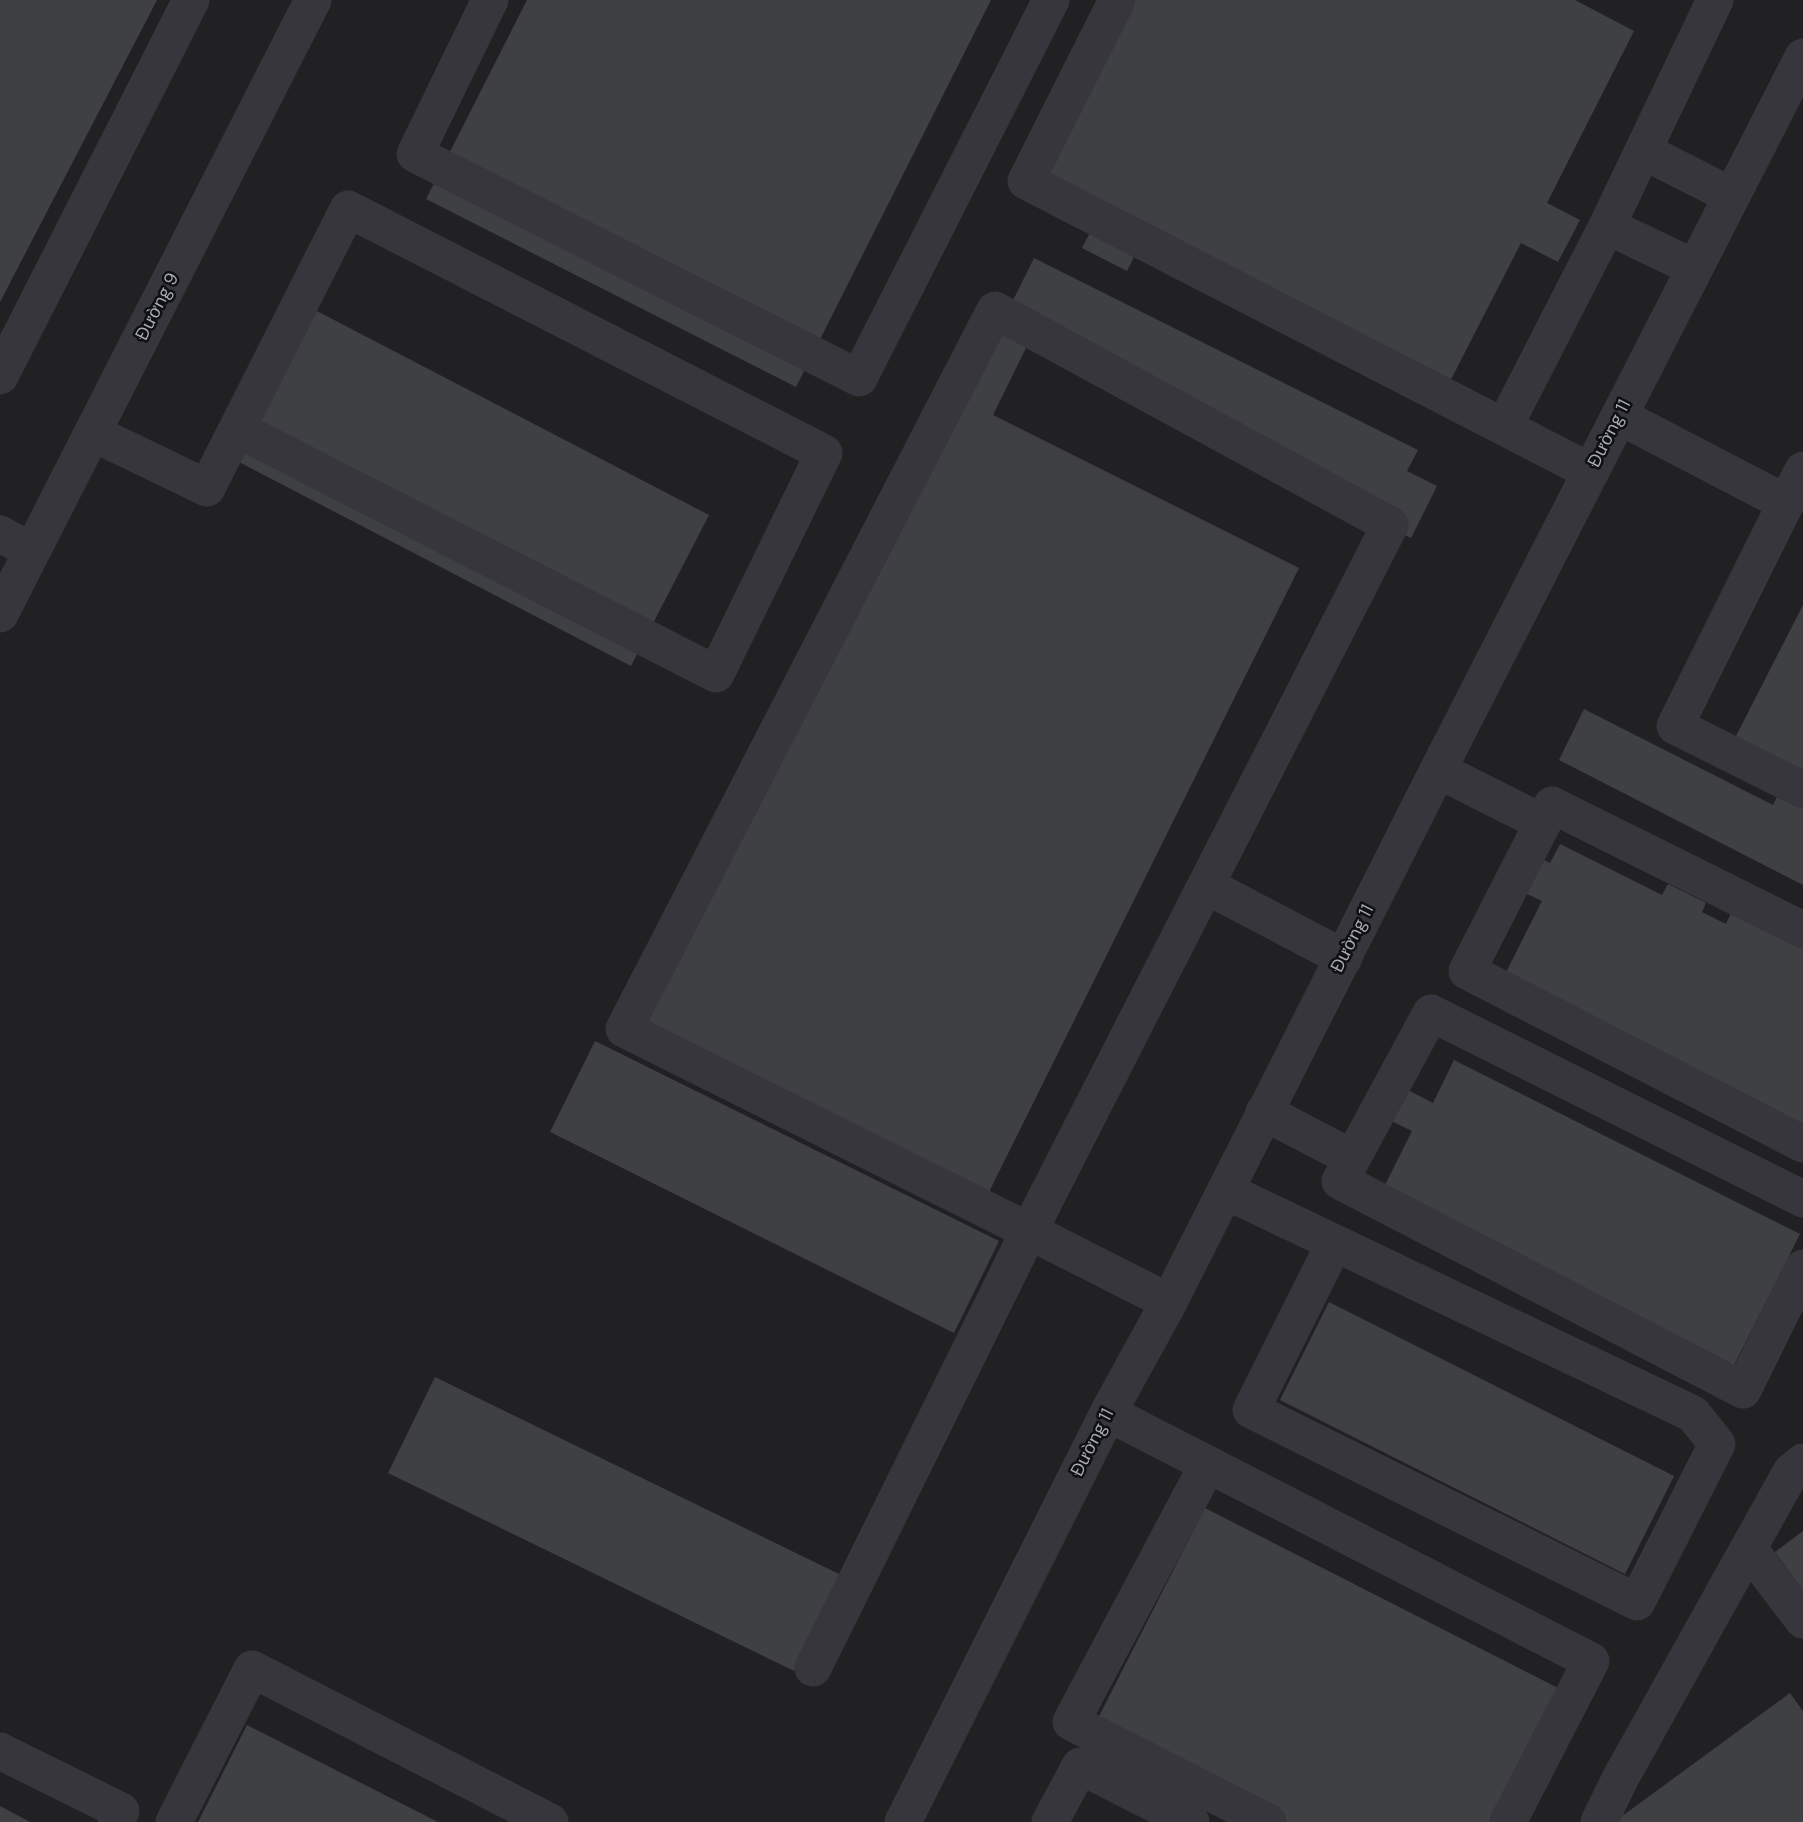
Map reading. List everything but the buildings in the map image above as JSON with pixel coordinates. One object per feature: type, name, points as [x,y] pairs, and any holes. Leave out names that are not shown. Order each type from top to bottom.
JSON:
[{"type":"street","points":[[0,376],[191,0]]},
{"type":"street","name":"Đường 9","points":[[0,614],[313,0]]},
{"type":"street","points":[[489,0],[415,154],[859,378],[1051,0]]},
{"type":"street","points":[[1118,0],[1026,181],[1591,472]]},
{"type":"street","points":[[1504,427],[1607,226],[1715,0]]},
{"type":"street","name":"Đường 11","points":[[903,1822],[1108,1413],[1226,1191],[1803,57]]},
{"type":"street","points":[[1643,151],[1732,196]]},
{"type":"street","points":[[93,433],[207,488],[348,209],[824,453],[716,674],[237,429]]},
{"type":"street","points":[[1607,226],[1695,268]]},
{"type":"street","points":[[813,1668],[1029,1231],[1208,886],[1390,525],[995,310],[624,1029],[1029,1231],[1169,1302]]},
{"type":"street","points":[[1619,416],[1787,502]]},
{"type":"street","points":[[1803,470],[1675,726],[1803,790]]},
{"type":"street","points":[[0,534],[32,551]]},
{"type":"street","points":[[1438,770],[1543,822]]},
{"type":"street","points":[[1803,930],[1552,805],[1467,971],[1803,1144]]},
{"type":"street","points":[[1208,886],[1344,958]]},
{"type":"street","points":[[1803,1199],[1431,1013],[1340,1181],[1743,1390],[1803,1268]]},
{"type":"street","points":[[1264,1112],[1352,1158]]},
{"type":"street","points":[[1226,1191],[1693,1414],[1717,1444],[1637,1602],[1251,1410],[1334,1244]]},
{"type":"street","points":[[1108,1413],[1591,1661],[1508,1822]]},
{"type":"street","points":[[1600,1822],[1621,1777],[1791,1472],[1803,1462]]},
{"type":"street","points":[[1208,1464],[1070,1722],[1268,1822]]},
{"type":"street","points":[[1748,1549],[1803,1620]]},
{"type":"street","points":[[174,1822],[252,1669],[550,1822]]},
{"type":"street","points":[[0,1751],[121,1811],[116,1822]]},
{"type":"street","points":[[1050,1822],[1080,1766],[1191,1822]]},
{"type":"shaded area","points":[[0,0],[1803,0],[1803,1822],[0,1822]]}]
